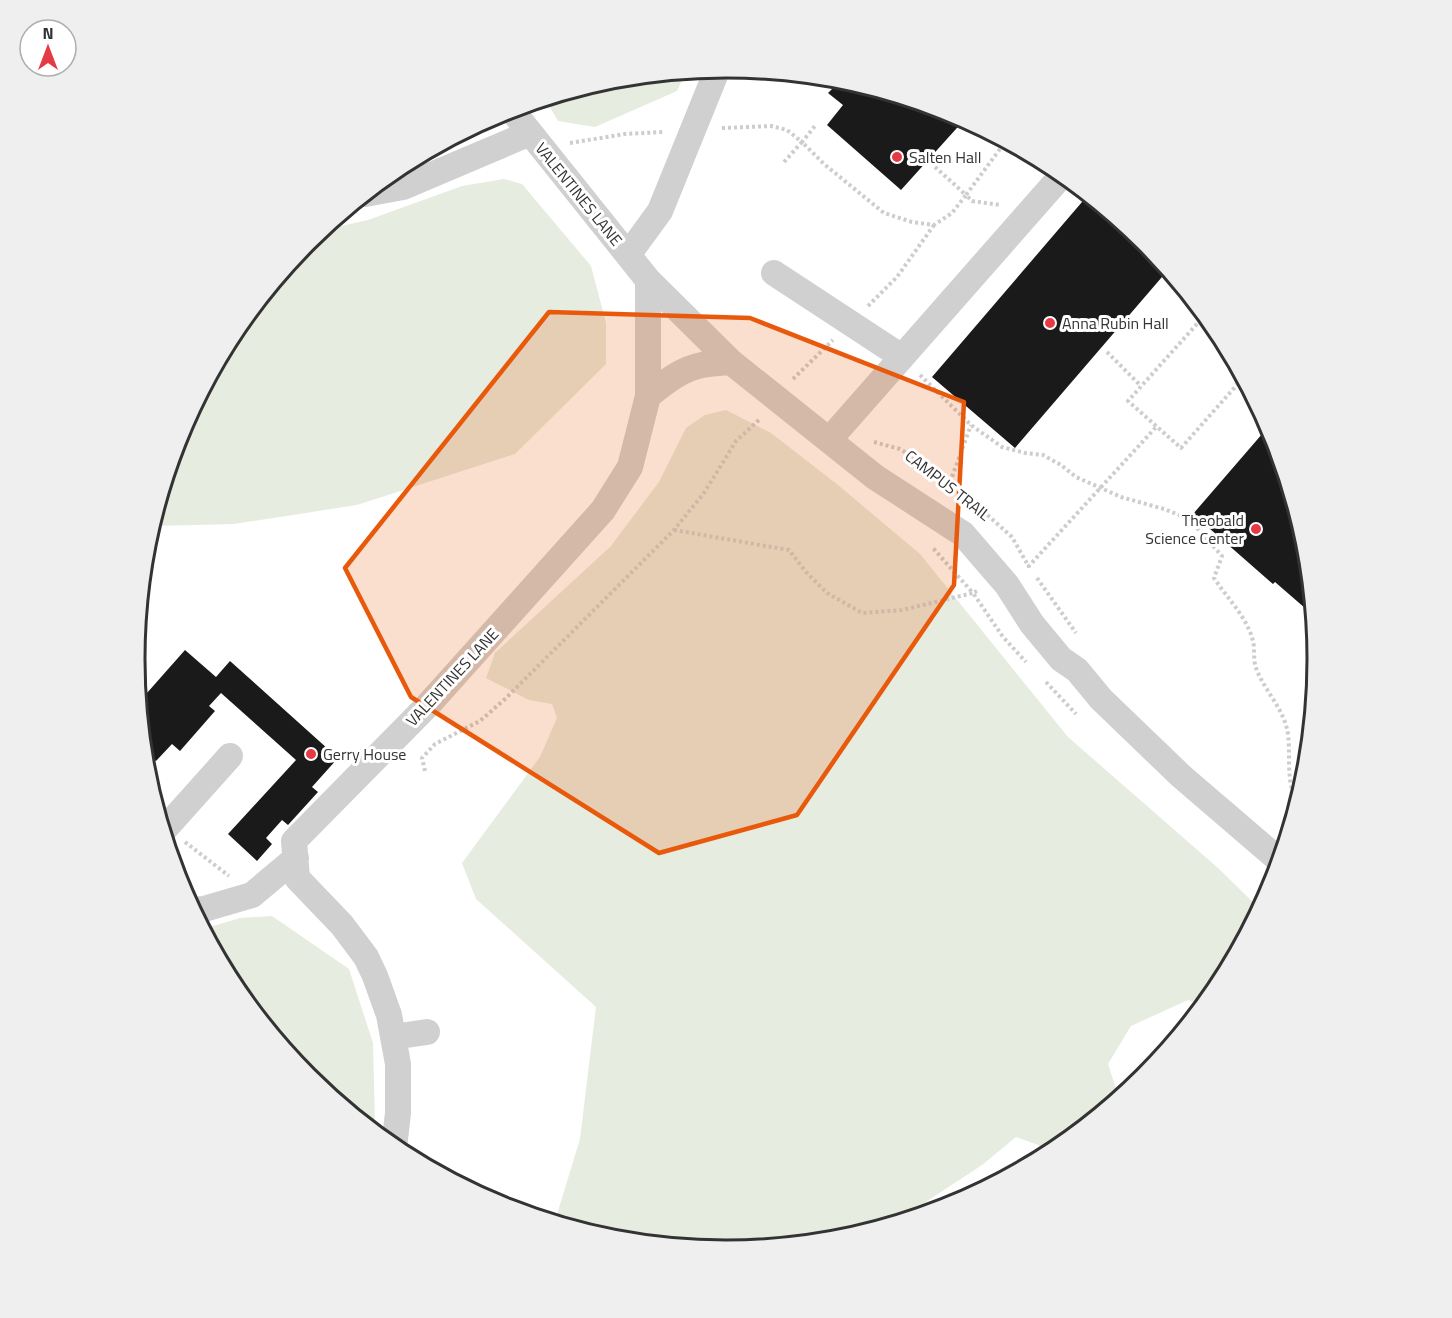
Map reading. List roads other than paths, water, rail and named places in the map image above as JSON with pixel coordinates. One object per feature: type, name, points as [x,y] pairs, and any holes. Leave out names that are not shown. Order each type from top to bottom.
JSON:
[{"type":"street","points":[[628,255],[660,211],[714,78]]},
{"type":"street","name":"VALENTINES LANE","points":[[517,117],[648,280],[731,362],[836,432],[875,477],[963,534],[1002,579],[1032,624],[1061,659],[1077,670],[1101,699],[1181,776],[1273,855]]},
{"type":"street","points":[[382,191],[403,187],[530,134]]},
{"type":"street","points":[[836,432],[1057,181]]},
{"type":"street","points":[[774,273],[902,357]]},
{"type":"street","name":"VALENTINES LANE","points":[[296,858],[294,841],[428,705],[603,510],[630,467],[648,396],[648,280]]},
{"type":"street","points":[[648,396],[687,370],[702,364],[731,362]]},
{"type":"street","points":[[170,824],[230,756]]},
{"type":"street","points":[[202,909],[252,895],[296,858]]},
{"type":"street","points":[[296,858],[297,878],[342,925],[366,957],[389,1015],[398,1064],[398,1113],[395,1137]]},
{"type":"street","points":[[393,1037],[427,1032]]},
{"type":"place","name":"Salten Hall","points":[[897,157]]},
{"type":"place","name":"Anna Rubin Hall","points":[[1050,323]]},
{"type":"place","name":"Theobald Science Center","points":[[1256,529]]},
{"type":"place","name":"Gerry House","points":[[311,754]]}]
